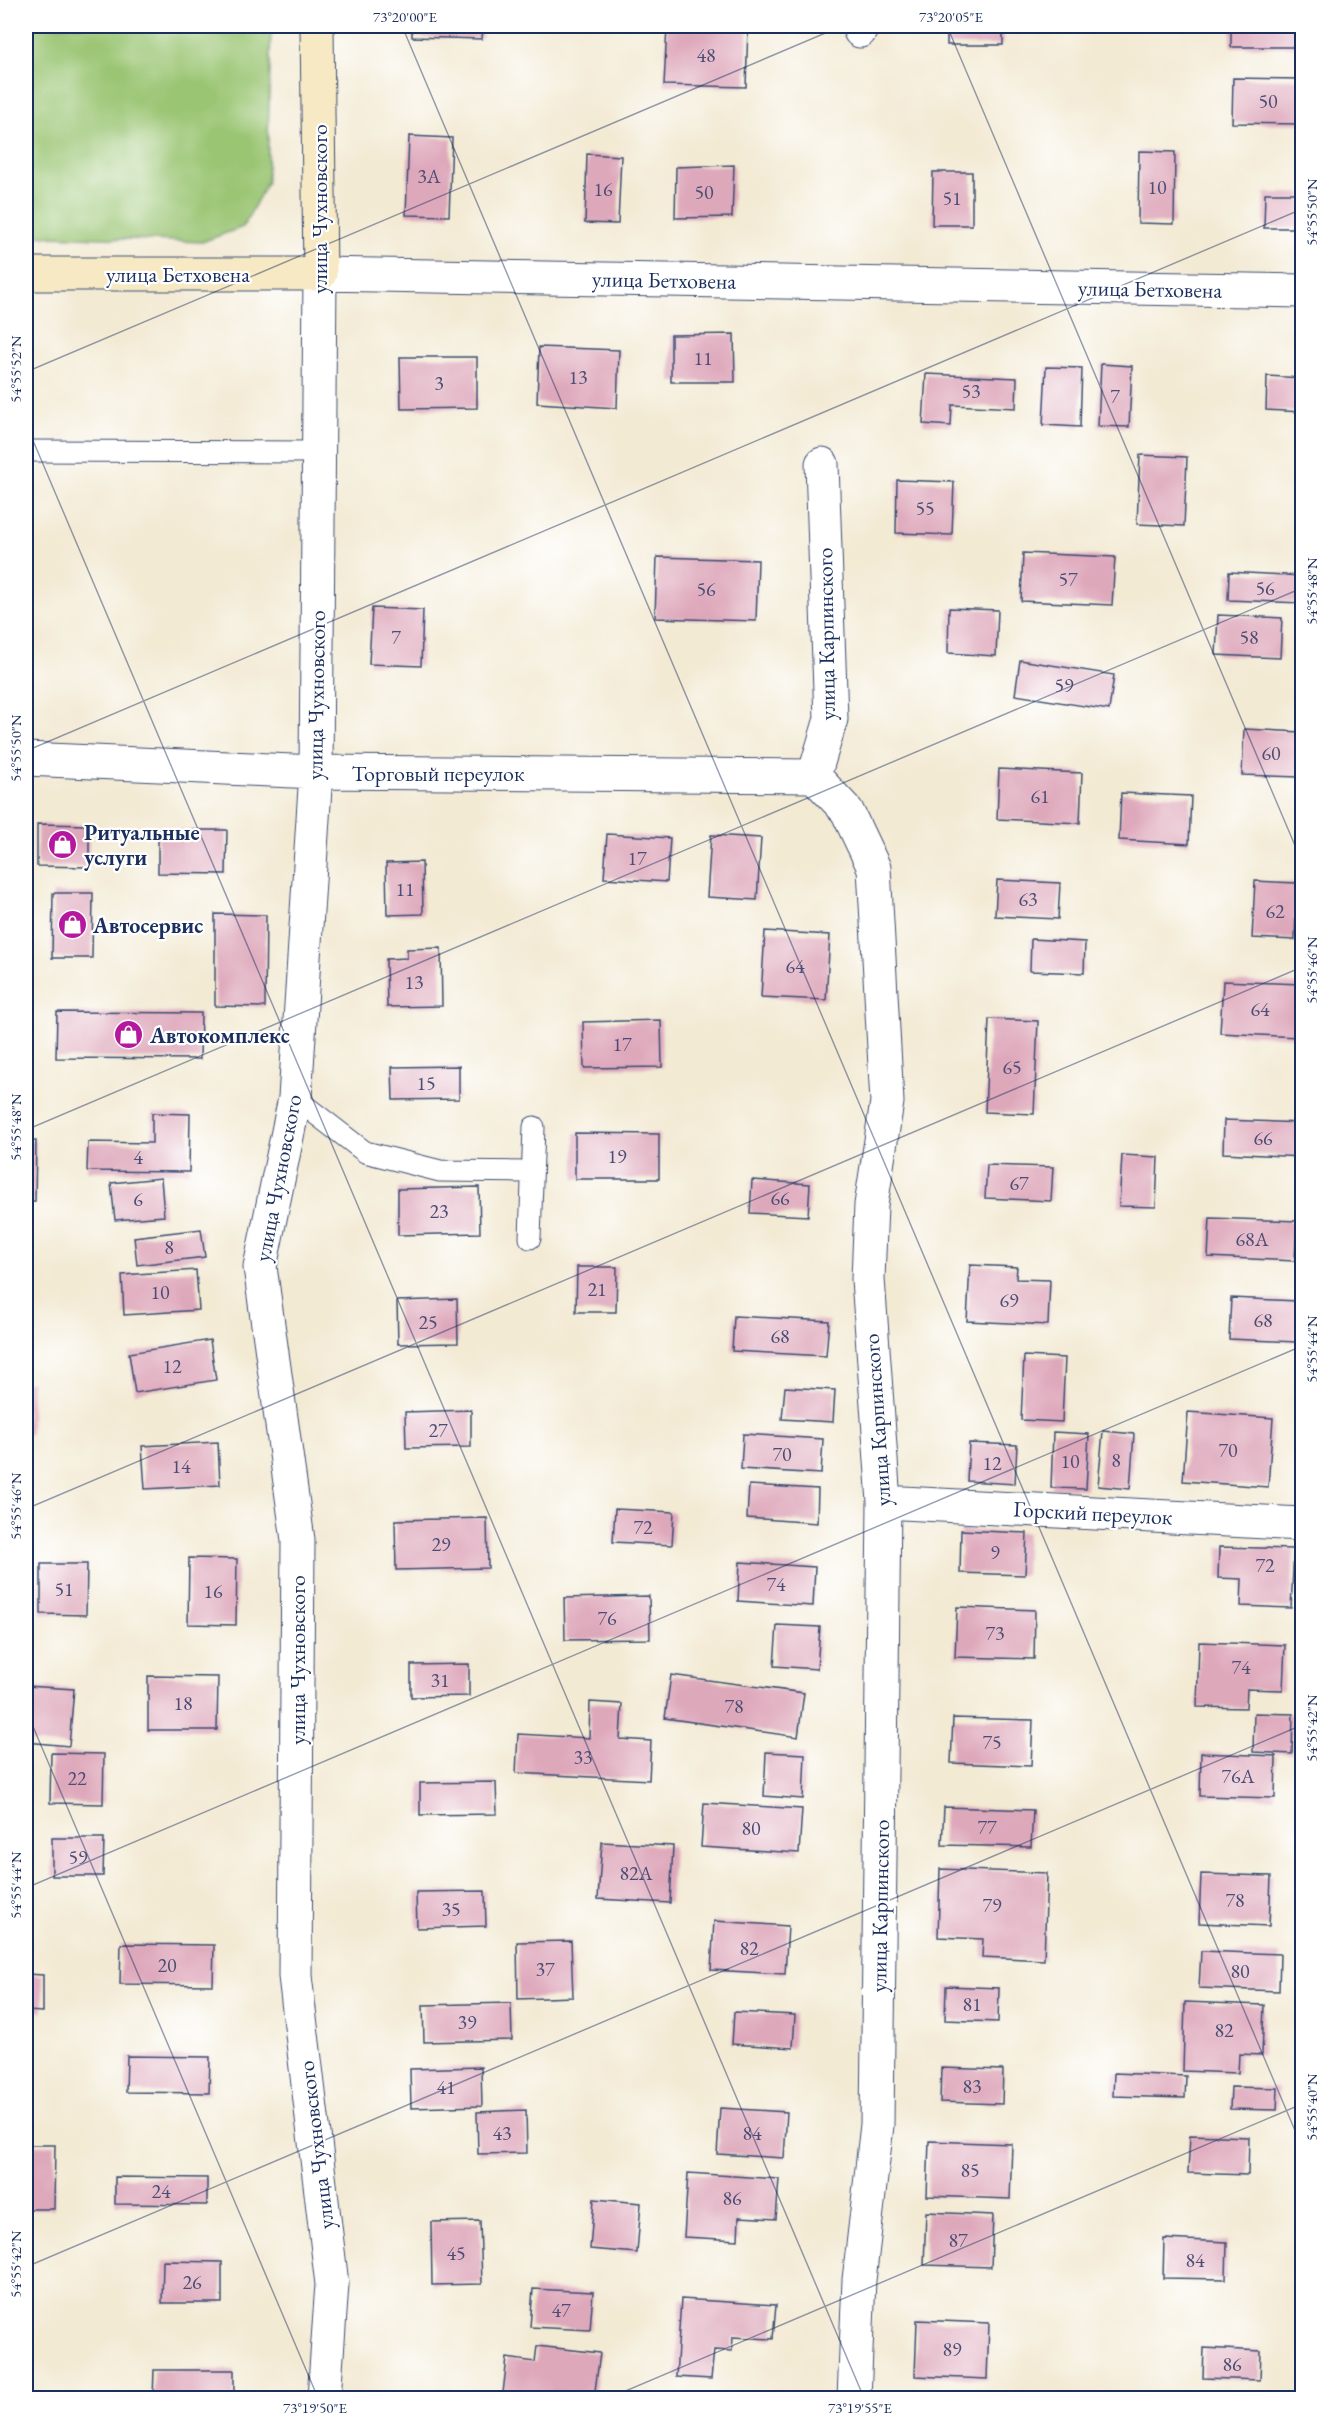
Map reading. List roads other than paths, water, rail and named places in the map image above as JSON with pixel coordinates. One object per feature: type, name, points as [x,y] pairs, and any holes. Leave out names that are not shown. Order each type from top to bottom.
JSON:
[{"type":"street","name":"улица Чухновского","points":[[317,26],[320,274],[316,772],[295,1098],[260,1267],[298,1540],[295,1976],[332,2284],[324,2398]]},
{"type":"street","name":"улица Бетховена","points":[[26,274],[320,274],[1302,291]]},
{"type":"street","name":"улица Карпинского","points":[[822,464],[831,719],[814,776],[847,811],[874,867],[887,1102],[871,1205],[868,1279],[884,1502],[877,2125],[859,2280],[854,2398]]},
{"type":"street","name":"Торговый переулок","points":[[26,759],[316,772],[814,776]]},
{"type":"street","name":"Горский переулок","points":[[884,1502],[1302,1524]]},
{"type":"lane","points":[[26,451],[319,452]]},
{"type":"lane","points":[[295,1098],[365,1152],[440,1171],[532,1172]]},
{"type":"lane","points":[[530,1238],[534,1127]]},
{"type":"place","name":"Ритуальные услуги","points":[[63,845]]},
{"type":"place","name":"Автосервис","points":[[72,925]]},
{"type":"place","name":"Автокомплекс","points":[[129,1035]]}]
